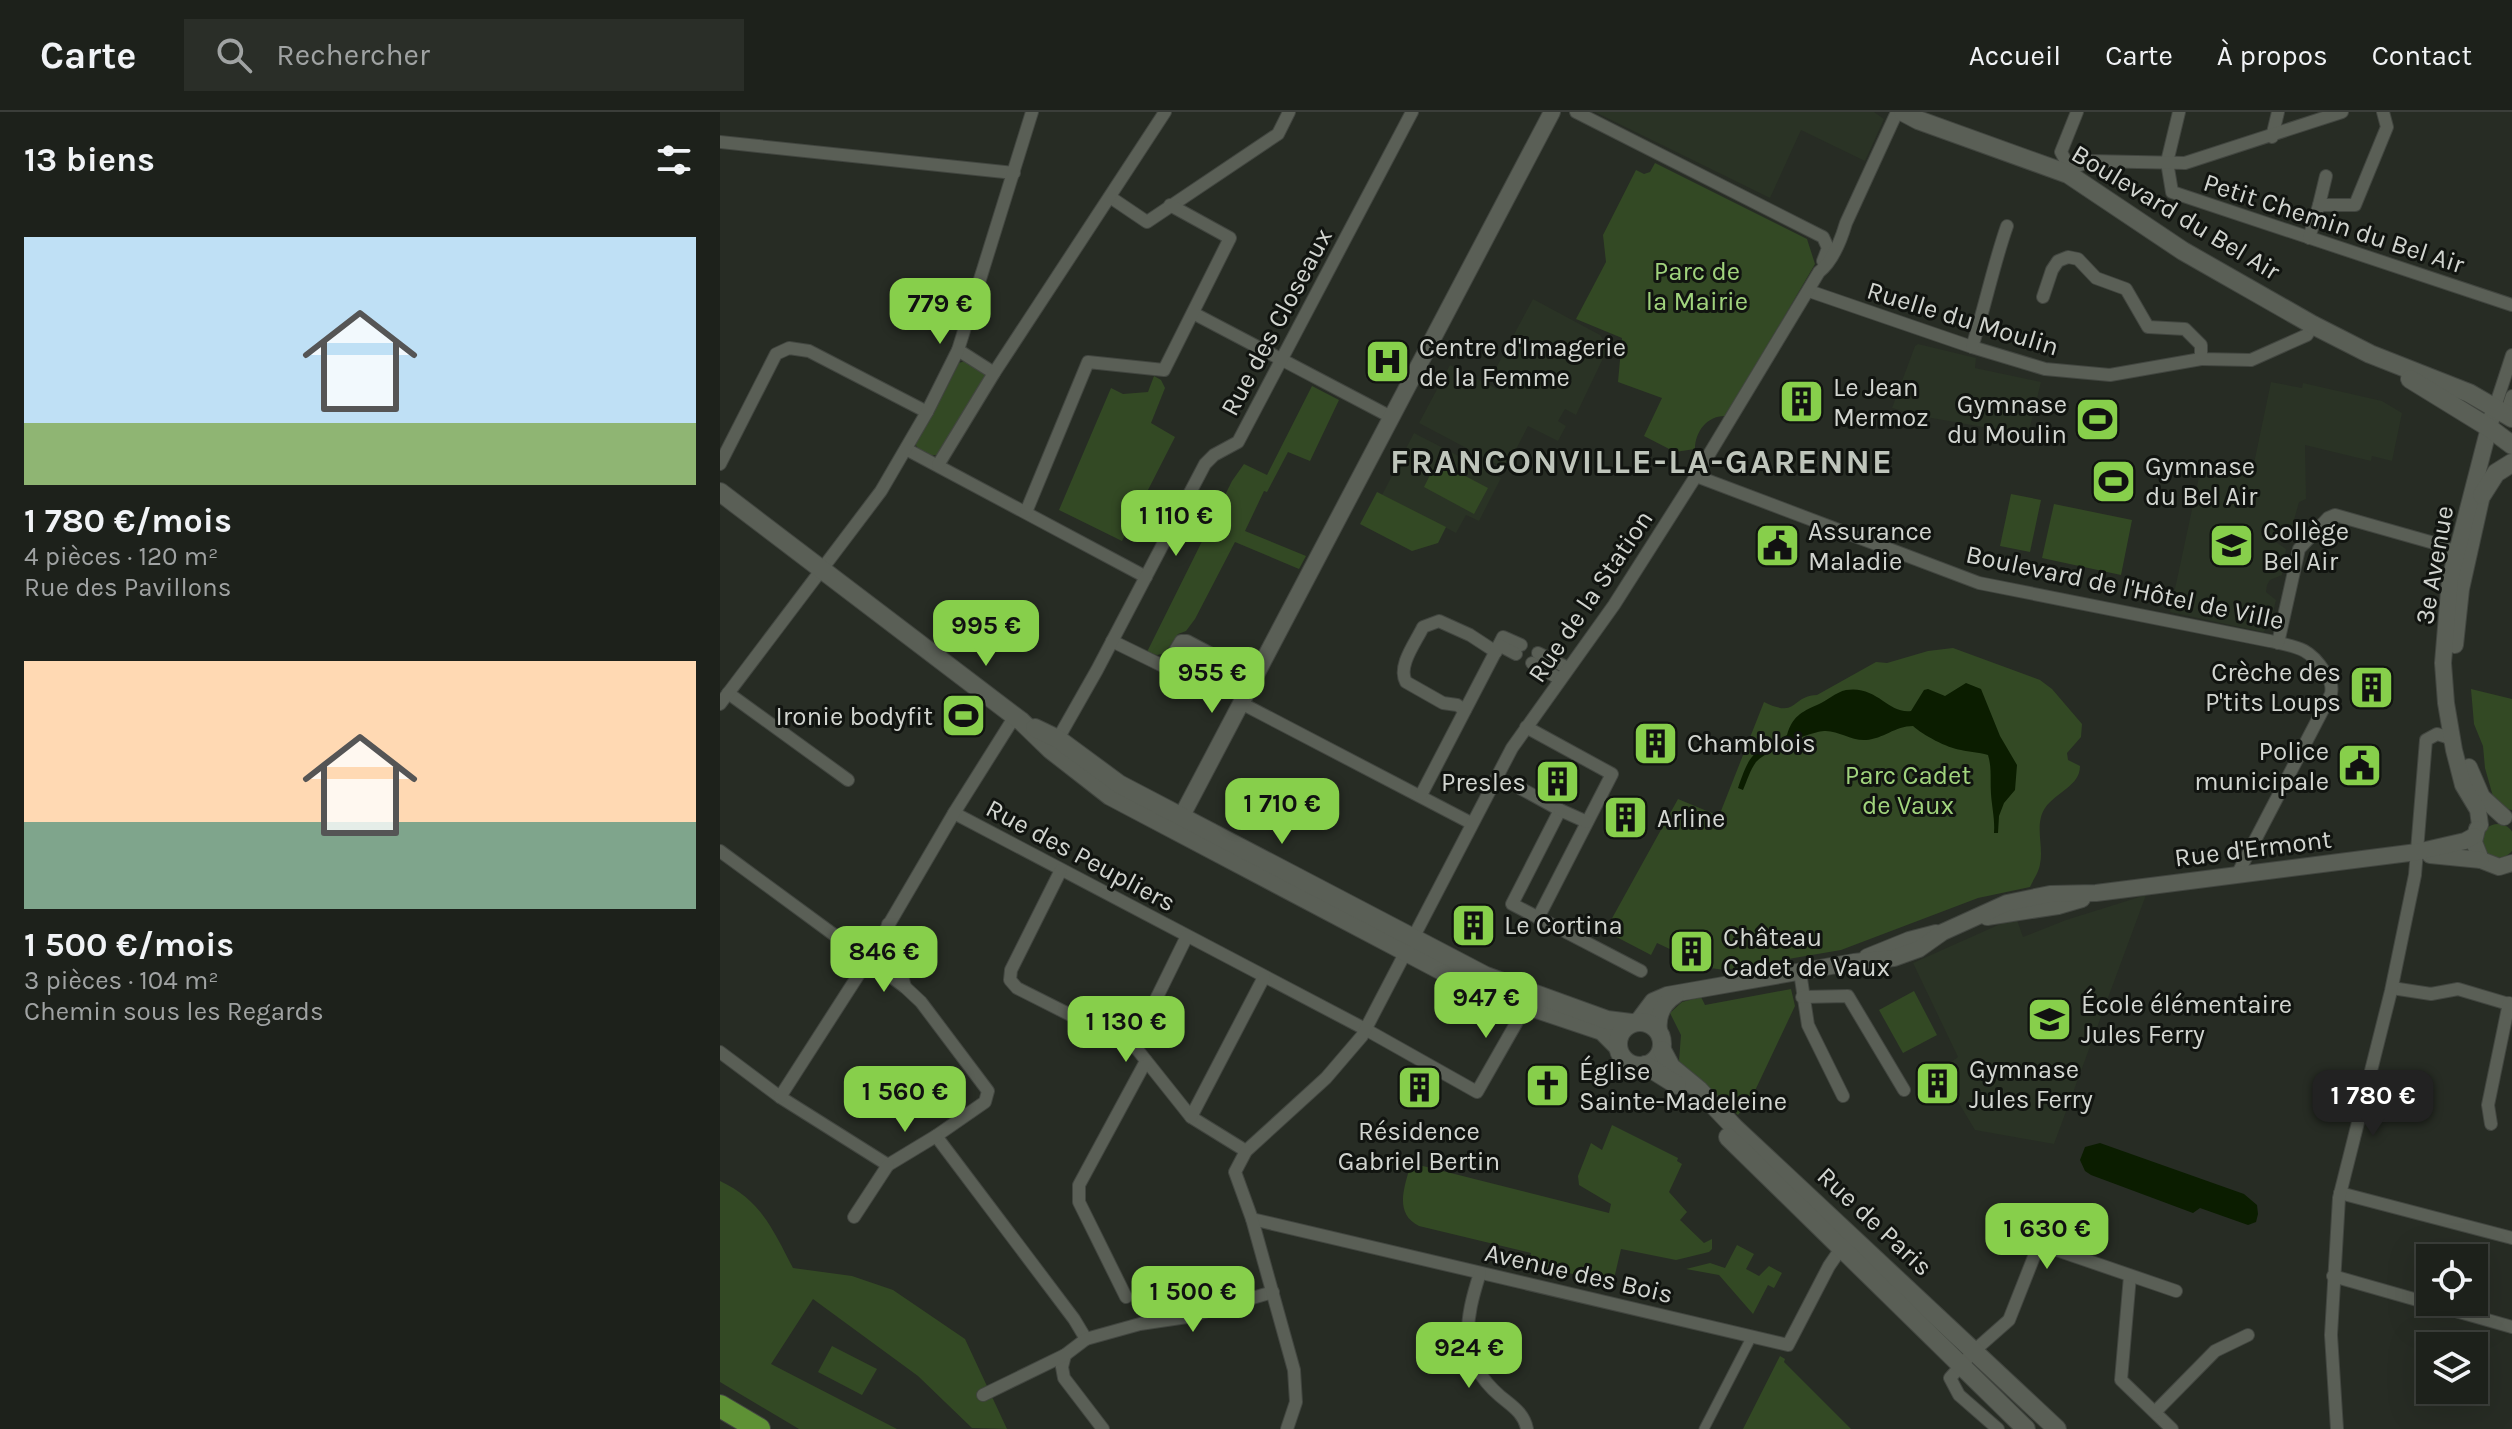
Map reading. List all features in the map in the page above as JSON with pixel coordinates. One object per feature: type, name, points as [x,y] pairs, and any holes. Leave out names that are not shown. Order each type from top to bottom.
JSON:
[{"type":"highway","points":[[720,1406],[759,1429]]},
{"type":"main road","name":"Boulevard du Bel Air","points":[[1903,112],[1918,120],[2069,171],[2183,251],[2313,325],[2370,354],[2469,393],[2504,413]]},
{"type":"main road","name":"Boulevard du Bel Air","points":[[2370,354],[2499,436]]},
{"type":"main road","points":[[2482,495],[2496,473],[2512,463]]},
{"type":"main road","points":[[720,492],[1055,745],[1178,823],[1408,945],[1607,1020],[1650,1023],[1659,1031],[1662,1050],[1655,1061],[1645,1065],[1629,1063],[1602,1031],[1459,980],[1408,945]]},
{"type":"main road","points":[[1618,1047],[1621,1033],[1635,1022]]},
{"type":"main road","name":"Rue de Paris","points":[[1662,1050],[1671,1067],[1699,1090],[1967,1358],[2026,1429]]},
{"type":"main road","name":"Rue de Paris","points":[[1645,1065],[1659,1071],[1683,1090],[1889,1295],[2032,1405],[2057,1429]]},
{"type":"street","points":[[848,780],[724,698],[881,491],[927,412],[958,350],[1032,112]]},
{"type":"street","points":[[938,465],[994,373],[1165,112]]},
{"type":"street","points":[[1110,197],[1147,222],[1278,134],[1289,112]]},
{"type":"street","name":"Rue des Closeaux","points":[[1055,745],[1205,464],[1214,455],[1238,442],[1412,112]]},
{"type":"street","points":[[1178,823],[1552,112]]},
{"type":"street","points":[[1576,112],[1823,237],[1833,235],[1846,223]]},
{"type":"street","name":"Rue de la Station","points":[[1246,1151],[1326,1078],[1365,1029],[1471,823],[1526,727],[1614,605],[1819,272],[1832,257],[1897,112]]},
{"type":"street","points":[[2077,112],[2061,152],[2069,171],[2090,161],[2185,163],[2342,112]]},
{"type":"street","points":[[2167,162],[2179,112]]},
{"type":"street","points":[[2272,137],[2278,112]]},
{"type":"street","points":[[2319,205],[2355,205],[2387,127],[2383,112]]},
{"type":"street","points":[[720,142],[1014,173]]},
{"type":"street","name":"Petit Chemin du Bel Air","points":[[2167,162],[2172,192],[2512,305]]},
{"type":"street","points":[[2309,238],[2326,176]]},
{"type":"street","points":[[1026,512],[1088,362],[1164,370],[1230,238],[1170,205]]},
{"type":"street","points":[[1972,347],[1988,297],[1992,269],[2007,226]]},
{"type":"street","points":[[1819,272],[1828,248],[1823,237]]},
{"type":"street","points":[[2043,297],[2058,261],[2068,257],[2078,259],[2096,278],[2126,289],[2148,327],[2185,329],[2201,345],[2201,359]]},
{"type":"street","name":"Ruelle du Moulin","points":[[1809,291],[1972,347],[2045,369],[2078,374],[2110,375],[2201,359],[2251,360],[2307,335],[2313,325]]},
{"type":"street","points":[[1193,313],[1391,417]]},
{"type":"street","points":[[720,464],[776,354],[785,348],[809,351],[927,412]]},
{"type":"street","points":[[958,350],[994,373]]},
{"type":"street","points":[[2504,413],[2512,355]]},
{"type":"street","points":[[2504,413],[2512,396]]},
{"type":"street","name":"3e Avenue","points":[[2504,413],[2461,589],[2454,681],[2460,734],[2473,780],[2486,802],[2508,818]]},
{"type":"street","name":"3e Avenue","points":[[2481,860],[2475,849],[2478,810],[2459,772],[2452,742],[2443,663],[2447,600],[2457,554],[2499,436]]},
{"type":"street","points":[[906,449],[1146,577]]},
{"type":"street","name":"Boulevard de l'Hôtel de Ville","points":[[1696,476],[1970,579],[2278,643],[2312,654],[2330,680],[2332,689],[2325,708],[2238,873]]},
{"type":"street","points":[[2278,643],[2299,549],[2328,518],[2335,515],[2441,545],[2457,554]]},
{"type":"street","points":[[1465,710],[1443,703],[1406,682],[1404,666],[1423,627],[1439,621],[1497,648],[1519,650]]},
{"type":"street","points":[[1112,641],[1165,667],[1181,641],[1187,641],[1255,677]]},
{"type":"street","points":[[1421,795],[1497,648]]},
{"type":"street","points":[[1535,658],[1564,673]]},
{"type":"street","points":[[1241,703],[1471,823]]},
{"type":"street","points":[[780,1097],[868,960],[954,813],[1018,718]]},
{"type":"street","points":[[1526,727],[1612,774],[1538,918]]},
{"type":"street","points":[[2337,1429],[2331,1335],[2340,1193],[2392,988],[2415,875],[2426,740],[2437,734],[2452,742]]},
{"type":"street","points":[[1520,788],[1587,822]]},
{"type":"street","points":[[1560,810],[1512,904],[1641,971]]},
{"type":"street","name":"Rue des Peupliers","points":[[954,813],[1365,1029],[1477,1092],[1526,1006]]},
{"type":"street","name":"Rue d'Ermont","points":[[1635,1022],[1659,997],[1854,962],[1886,960],[1905,955],[1943,932],[1977,918],[2058,906],[2096,893],[2417,852],[2465,841],[2491,817],[2508,818]]},
{"type":"street","points":[[720,851],[905,987],[921,1002],[988,1091],[985,1102],[888,1165],[854,1217]]},
{"type":"street","name":"Rue d'Ermont","points":[[2417,852],[2505,865]]},
{"type":"street","points":[[2505,865],[2512,879]]},
{"type":"street","points":[[1061,870],[1011,970],[1010,980],[1017,988],[1136,1048],[1191,1117],[1246,1151],[1235,1172],[1252,1219],[1294,1370],[1296,1402],[1287,1429]]},
{"type":"street","points":[[888,924],[905,987]]},
{"type":"street","name":"Rue des Peupliers","points":[[1130,1045],[1136,1040],[1187,936]]},
{"type":"street","points":[[1800,972],[1808,1025],[1843,1096]]},
{"type":"street","points":[[1191,1117],[1264,977]]},
{"type":"street","points":[[2392,988],[2431,994],[2458,989],[2511,1004],[2488,1105],[2491,1124]]},
{"type":"street","points":[[1659,1031],[1659,1018],[1664,1006],[1683,992]]},
{"type":"street","points":[[1802,997],[1848,996],[1904,1090]]},
{"type":"street","points":[[720,1052],[780,1097],[888,1165]]},
{"type":"street","points":[[1126,1297],[1079,1202],[1079,1185],[1146,1061]]},
{"type":"street","points":[[936,1136],[1086,1339]]},
{"type":"street","points":[[2340,1193],[2512,1238]]},
{"type":"street","name":"Avenue des Bois","points":[[1252,1219],[1788,1345],[1842,1247]]},
{"type":"street","points":[[1998,1429],[1954,1389],[1950,1378],[2009,1320],[2039,1244],[2176,1291]]},
{"type":"street","points":[[1480,1273],[1467,1319],[1469,1347],[1481,1375],[1493,1390],[1522,1414],[1527,1429]]},
{"type":"street","points":[[2130,1276],[2121,1380],[2172,1429]]},
{"type":"street","points":[[2333,1276],[2512,1327]]},
{"type":"street","points":[[983,1395],[1065,1355],[1086,1339],[1140,1324],[1187,1317],[1273,1292]]},
{"type":"street","points":[[2155,1412],[2215,1351],[2248,1335]]},
{"type":"street","points":[[1704,1429],[1752,1336]]},
{"type":"street","points":[[1065,1355],[1062,1367],[1064,1378],[1103,1429]]},
{"type":"shaded area","points":[[1595,112],[1874,112],[1884,119],[1865,161],[1801,130],[1770,198]]},
{"type":"shaded area","points":[[1533,299],[1600,335],[1607,350],[1576,415],[1565,409],[1558,421],[1566,426],[1558,441],[1528,426],[1506,469],[1419,423],[1450,365],[1497,389],[1503,376],[1494,372]]},
{"type":"shaded area","points":[[1918,344],[1976,358],[1975,368],[2041,382],[2028,435],[1892,408]]},
{"type":"shaded area","name":"Collège Bel Air","points":[[2271,382],[2302,388],[2303,383],[2382,401],[2402,413],[2392,461],[2372,456],[2371,461],[2305,445],[2306,499],[2299,502],[2291,531],[2280,529],[2276,542],[2286,549],[2282,575],[2270,580],[2267,585],[2266,592],[2276,600],[2270,626],[2263,632],[2170,612],[2202,463],[2252,473]]},
{"type":"shaded area","points":[[1414,433],[1501,478],[1479,521],[1466,515],[1456,533],[1382,495]]},
{"type":"shaded area","points":[[1966,683],[1981,689],[2000,736],[2017,765],[2015,790],[2004,803],[1998,833],[1994,833],[1988,755],[1949,747],[1913,726],[1866,740],[1829,731],[1808,735],[1761,758],[1752,768],[1743,790],[1738,788],[1746,766],[1755,754],[1787,735],[1794,719],[1802,713],[1839,693],[1846,690],[1866,692],[1903,711],[1911,711],[1924,690],[1945,696]]},
{"type":"shaded area","name":"École élémentaire Jules Ferry","points":[[2146,895],[2054,1144],[1975,1130],[1957,1100],[1944,1067],[1958,1057],[1913,963],[2016,917],[2023,937]]},
{"type":"shaded area","points":[[2100,1143],[2244,1194],[2257,1205],[2256,1222],[2248,1225],[2200,1208],[2193,1213],[2091,1175],[2085,1171],[2080,1160],[2085,1147]]},
{"type":"green space","name":"Parc de la Mairie","points":[[1655,163],[1807,239],[1815,264],[1726,416],[1714,418],[1704,425],[1697,436],[1695,449],[1675,452],[1644,436],[1662,398],[1618,382],[1622,338],[1576,319],[1606,262],[1603,235],[1636,170],[1644,174],[1650,172]]},
{"type":"green space","points":[[965,361],[986,375],[937,455],[924,453],[915,444],[940,394],[943,395],[959,363]]},
{"type":"green space","points":[[1154,376],[1161,380],[1165,388],[1151,423],[1175,437],[1122,541],[1059,510],[1111,388],[1123,394],[1148,392]]},
{"type":"green space","points":[[1312,386],[1339,400],[1310,461],[1288,452],[1267,492],[1264,491],[1245,531],[1306,556],[1299,569],[1235,542],[1186,631],[1178,634],[1165,653],[1157,655],[1147,652],[1232,481],[1244,464],[1267,475]]},
{"type":"green space","points":[[1437,461],[1488,488],[1474,514],[1424,487]]},
{"type":"green space","points":[[1377,492],[1446,527],[1438,543],[1412,551],[1360,524]]},
{"type":"green space","points":[[2011,494],[2041,500],[2030,552],[2000,546]]},
{"type":"green space","points":[[2054,504],[2132,520],[2121,575],[2042,558]]},
{"type":"green space","name":"Parc Cadet de Vaux","points":[[1953,648],[2040,680],[2052,689],[2082,724],[2081,737],[2067,753],[2068,760],[2080,766],[2079,773],[2072,784],[2045,808],[2040,828],[2040,864],[2030,887],[1978,898],[1841,950],[1725,970],[1710,968],[1657,943],[1651,955],[1605,931],[1678,799],[1719,816],[1764,702],[1789,708],[1876,662],[1887,663],[1928,651]]},
{"type":"green space","points":[[2471,689],[2512,699],[2512,810],[2494,800],[2485,768],[2483,746],[2474,724]]},
{"type":"green space","points":[[2498,824],[2510,829],[2513,847],[2510,853],[2498,858],[2486,853],[2481,841],[2486,829]]},
{"type":"green space","points":[[1791,989],[1795,1006],[1752,1097],[1738,1115],[1679,1061],[1681,1035],[1670,1013],[1682,1002],[1701,997],[1705,1005]]},
{"type":"green space","points":[[1914,991],[1937,1035],[1903,1053],[1879,1010]]},
{"type":"green space","points":[[1612,1125],[1678,1158],[1677,1161],[1682,1164],[1669,1192],[1687,1212],[1680,1220],[1704,1243],[1712,1239],[1709,1252],[1676,1260],[1621,1249],[1613,1283],[1528,1264],[1531,1253],[1419,1226],[1406,1214],[1403,1198],[1411,1163],[1609,1213],[1611,1204],[1579,1185],[1578,1176],[1591,1143],[1602,1150]]},
{"type":"green space","points":[[720,1181],[756,1207],[793,1268],[852,1276],[893,1290],[965,1339],[1007,1429],[972,1428],[918,1376],[813,1299],[771,1364],[897,1429],[799,1429],[720,1382]]},
{"type":"green space","points":[[1737,1245],[1754,1254],[1746,1269],[1759,1276],[1769,1266],[1782,1273],[1774,1288],[1768,1285],[1753,1314],[1719,1275],[1686,1269],[1710,1263],[1725,1268]]},
{"type":"green space","points":[[832,1346],[877,1369],[862,1395],[818,1372]]},
{"type":"green space","points":[[1780,1356],[1785,1359],[1784,1362],[1851,1429],[1743,1429]]},
{"type":"place","name":"Centre d'Imagerie de la Femme","points":[[1388,362]]},
{"type":"place","name":"Le Jean Mermoz","points":[[1802,402]]},
{"type":"place","name":"Gymnase du Moulin","points":[[2098,419]]},
{"type":"place","name":"Gymnase du Bel Air","points":[[2114,481]]},
{"type":"place","name":"Assurance Maladie","points":[[1777,546]]},
{"type":"place","name":"Collège Bel Air","points":[[2232,546]]},
{"type":"place","name":"Crèche des P'tits Loups","points":[[2372,687]]},
{"type":"place","name":"Ironie bodyfit","points":[[964,716]]},
{"type":"place","name":"Chamblois","points":[[1656,743]]},
{"type":"place","name":"Police municipale","points":[[2360,766]]},
{"type":"place","name":"Presles","points":[[1557,782]]},
{"type":"place","name":"Arline","points":[[1626,818]]},
{"type":"place","name":"Le Cortina","points":[[1473,925]]},
{"type":"place","name":"Château Cadet de Vaux","points":[[1692,952]]},
{"type":"place","name":"École élémentaire Jules Ferry","points":[[2050,1019]]},
{"type":"place","name":"Gymnase Jules Ferry","points":[[1938,1084]]},
{"type":"place","name":"Église Sainte-Madeleine","points":[[1548,1086]]},
{"type":"place","name":"Résidence Gabriel Bertin","points":[[1419,1088]]},
{"type":"district","name":"FRANCONVILLE-LA-GARENNE","points":[[1642,461]]}]
